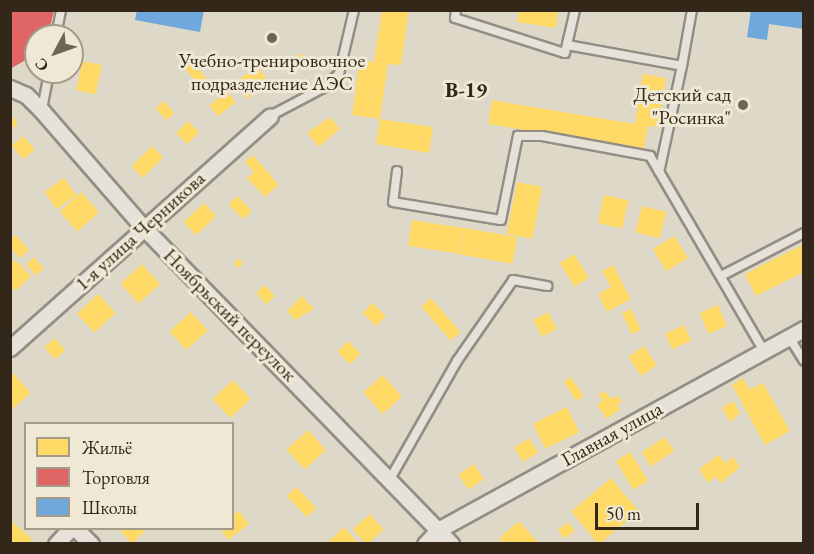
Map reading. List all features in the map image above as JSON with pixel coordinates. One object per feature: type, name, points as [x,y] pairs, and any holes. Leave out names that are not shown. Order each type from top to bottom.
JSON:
[{"type":"street","name":"Ноябрьский переулок","points":[[10,88],[26,95],[42,111],[143,227],[451,543]]},
{"type":"street","name":"1-я улица Черникова","points":[[10,348],[270,116]]},
{"type":"street","name":"Главная улица","points":[[425,543],[438,530],[804,329]]},
{"type":"street","points":[[56,543],[71,530]]},
{"type":"street","points":[[75,530],[91,543]]},
{"type":"lane","points":[[270,116],[325,87],[339,74],[354,10]]},
{"type":"lane","points":[[456,10],[455,18],[565,53],[575,10]]},
{"type":"lane","points":[[659,172],[692,10]]},
{"type":"lane","points":[[567,45],[682,66]]},
{"type":"lane","points":[[42,111],[47,84]]},
{"type":"lane","points":[[397,171],[393,202],[501,220],[518,136],[542,136],[650,156],[764,351]]},
{"type":"lane","points":[[721,276],[804,233]]},
{"type":"lane","points":[[390,479],[457,361],[513,280],[547,286]]},
{"type":"lane","points":[[789,337],[804,361]]},
{"type":"building: Жильё","points":[[382,10],[409,10],[401,65],[388,64],[380,119],[352,115],[360,60],[374,62]]},
{"type":"building: Жильё","points":[[519,10],[558,10],[556,28],[517,22]]},
{"type":"building: Жильё","points":[[297,54],[314,58],[311,70],[294,66]]},
{"type":"building: Жильё","points":[[84,61],[102,65],[96,94],[76,90],[78,84],[84,84]]},
{"type":"building: Жильё","points":[[192,62],[210,82],[203,89],[185,69]]},
{"type":"building: Жильё","points":[[257,66],[269,82],[247,99],[235,83]]},
{"type":"building: Жильё","points":[[643,74],[666,78],[658,127],[648,126],[644,149],[488,124],[492,100],[635,124]]},
{"type":"building: Жильё","points":[[227,91],[236,102],[218,116],[209,105]]},
{"type":"building: Жильё","points":[[164,101],[174,113],[166,120],[156,108]]},
{"type":"building: Жильё","points":[[10,114],[18,123],[10,131]]},
{"type":"building: Жильё","points":[[330,117],[340,129],[319,147],[307,133]]},
{"type":"building: Жильё","points":[[380,119],[433,127],[429,153],[376,144]]},
{"type":"building: Жильё","points":[[188,121],[199,132],[187,144],[176,133]]},
{"type":"building: Жильё","points":[[23,136],[35,150],[23,159],[12,146]]},
{"type":"building: Жильё","points":[[152,146],[163,157],[143,178],[131,167]]},
{"type":"building: Жильё","points":[[253,155],[279,185],[265,197],[247,178],[254,172],[245,162]]},
{"type":"building: Жильё","points":[[64,178],[76,195],[56,209],[44,192]]},
{"type":"building: Жильё","points":[[517,182],[543,187],[532,239],[507,234]]},
{"type":"building: Жильё","points":[[81,192],[99,212],[78,231],[59,211]]},
{"type":"building: Жильё","points":[[604,195],[628,200],[622,229],[598,223]]},
{"type":"building: Жильё","points":[[237,196],[252,211],[243,219],[229,204]]},
{"type":"building: Жильё","points":[[204,203],[216,216],[196,235],[184,222]]},
{"type":"building: Жильё","points":[[642,206],[666,212],[660,238],[635,232]]},
{"type":"building: Жильё","points":[[412,220],[464,228],[460,254],[408,246]]},
{"type":"building: Жильё","points":[[465,228],[517,237],[513,264],[460,255]]},
{"type":"building: Жильё","points":[[16,235],[29,250],[20,258],[10,247],[10,239]]},
{"type":"building: Жильё","points":[[674,236],[688,258],[667,271],[653,249]]},
{"type":"building: Жильё","points":[[804,244],[804,272],[756,296],[745,274]]},
{"type":"building: Жильё","points":[[574,254],[589,278],[574,287],[560,263]]},
{"type":"building: Жильё","points":[[34,257],[44,268],[36,276],[26,264]]},
{"type":"building: Жильё","points":[[239,258],[243,264],[238,268],[234,263]]},
{"type":"building: Жильё","points":[[15,260],[31,276],[16,291],[10,286],[10,264]]},
{"type":"building: Жильё","points":[[142,264],[160,284],[139,303],[120,283]]},
{"type":"building: Жильё","points":[[613,265],[631,299],[607,312],[598,294],[611,287],[602,271]]},
{"type":"building: Жильё","points":[[265,285],[275,296],[266,304],[256,293]]},
{"type":"building: Жильё","points":[[98,294],[116,313],[95,333],[77,314]]},
{"type":"building: Жильё","points":[[302,296],[314,309],[295,320],[287,311]]},
{"type":"building: Жильё","points":[[431,298],[461,332],[451,340],[421,307]]},
{"type":"building: Жильё","points":[[372,303],[386,316],[376,326],[362,313]]},
{"type":"building: Жильё","points":[[718,305],[727,326],[709,334],[700,313]]},
{"type":"building: Жильё","points":[[631,309],[641,330],[632,334],[622,313]]},
{"type":"building: Жильё","points":[[191,312],[208,331],[186,350],[169,331]]},
{"type":"building: Жильё","points":[[548,312],[557,329],[542,337],[533,320]]},
{"type":"building: Жильё","points":[[684,325],[691,340],[672,349],[665,334]]},
{"type":"building: Жильё","points":[[55,338],[65,350],[55,359],[44,347]]},
{"type":"building: Жильё","points":[[348,341],[361,354],[350,364],[337,352]]},
{"type":"building: Жильё","points":[[644,346],[657,365],[641,376],[628,357]]},
{"type":"building: Жильё","points":[[13,373],[31,393],[10,411],[10,375]]},
{"type":"building: Жильё","points":[[383,375],[402,397],[382,414],[363,392]]},
{"type":"building: Жильё","points":[[571,377],[584,396],[576,401],[564,382]]},
{"type":"building: Жильё","points":[[743,378],[750,390],[763,383],[790,431],[765,445],[732,385]]},
{"type":"building: Жильё","points":[[233,380],[251,399],[230,418],[213,399]]},
{"type":"building: Жильё","points":[[604,391],[612,399],[618,395],[622,402],[617,405],[620,409],[607,419],[597,405],[603,400],[598,395]]},
{"type":"building: Жильё","points":[[733,401],[740,413],[730,422],[722,408]]},
{"type":"building: Жильё","points":[[567,407],[579,432],[545,449],[533,424]]},
{"type":"building: Жильё","points":[[308,430],[326,450],[305,469],[286,449]]},
{"type":"building: Жильё","points":[[665,437],[674,451],[651,467],[642,452]]},
{"type":"building: Жильё","points":[[529,438],[538,452],[523,462],[514,448]]},
{"type":"building: Жильё","points":[[630,452],[648,481],[634,490],[616,461]]},
{"type":"building: Жильё","points":[[719,455],[725,463],[733,457],[740,467],[721,483],[716,477],[708,483],[699,469]]},
{"type":"building: Жильё","points":[[474,464],[484,479],[468,490],[458,475]]},
{"type":"building: Жильё","points":[[611,478],[639,511],[599,544],[571,511]]},
{"type":"building: Жильё","points":[[296,487],[316,508],[307,517],[287,496]]},
{"type":"building: Жильё","points":[[239,511],[249,524],[228,540],[221,530],[234,530],[234,515]]},
{"type":"building: Жильё","points":[[370,514],[384,530],[366,544],[353,529]]},
{"type":"building: Жильё","points":[[10,520],[32,539],[28,544],[10,544]]},
{"type":"building: Жильё","points":[[519,521],[538,542],[537,544],[504,544],[499,538]]},
{"type":"building: Жильё","points":[[568,522],[575,531],[565,539],[558,530]]},
{"type":"building: Жильё","points":[[344,527],[359,544],[330,544],[328,542]]},
{"type":"building: Жильё","points":[[120,530],[146,530],[132,544]]},
{"type":"building: Торговля","points":[[10,10],[54,10],[51,24],[24,24],[24,61],[10,69]]},
{"type":"building: Школы","points":[[137,10],[204,10],[200,32],[135,20]]},
{"type":"building: Школы","points":[[751,10],[804,10],[804,29],[769,24],[767,40],[747,37]]},
{"type":"place","name":"Учебно-тренировочное подразделение АЭС","points":[[272,38]]},
{"type":"place","name":"Детский сад \"Росинка\"","points":[[743,105]]},
{"type":"district","name":"В-19","points":[[466,90]]}]
